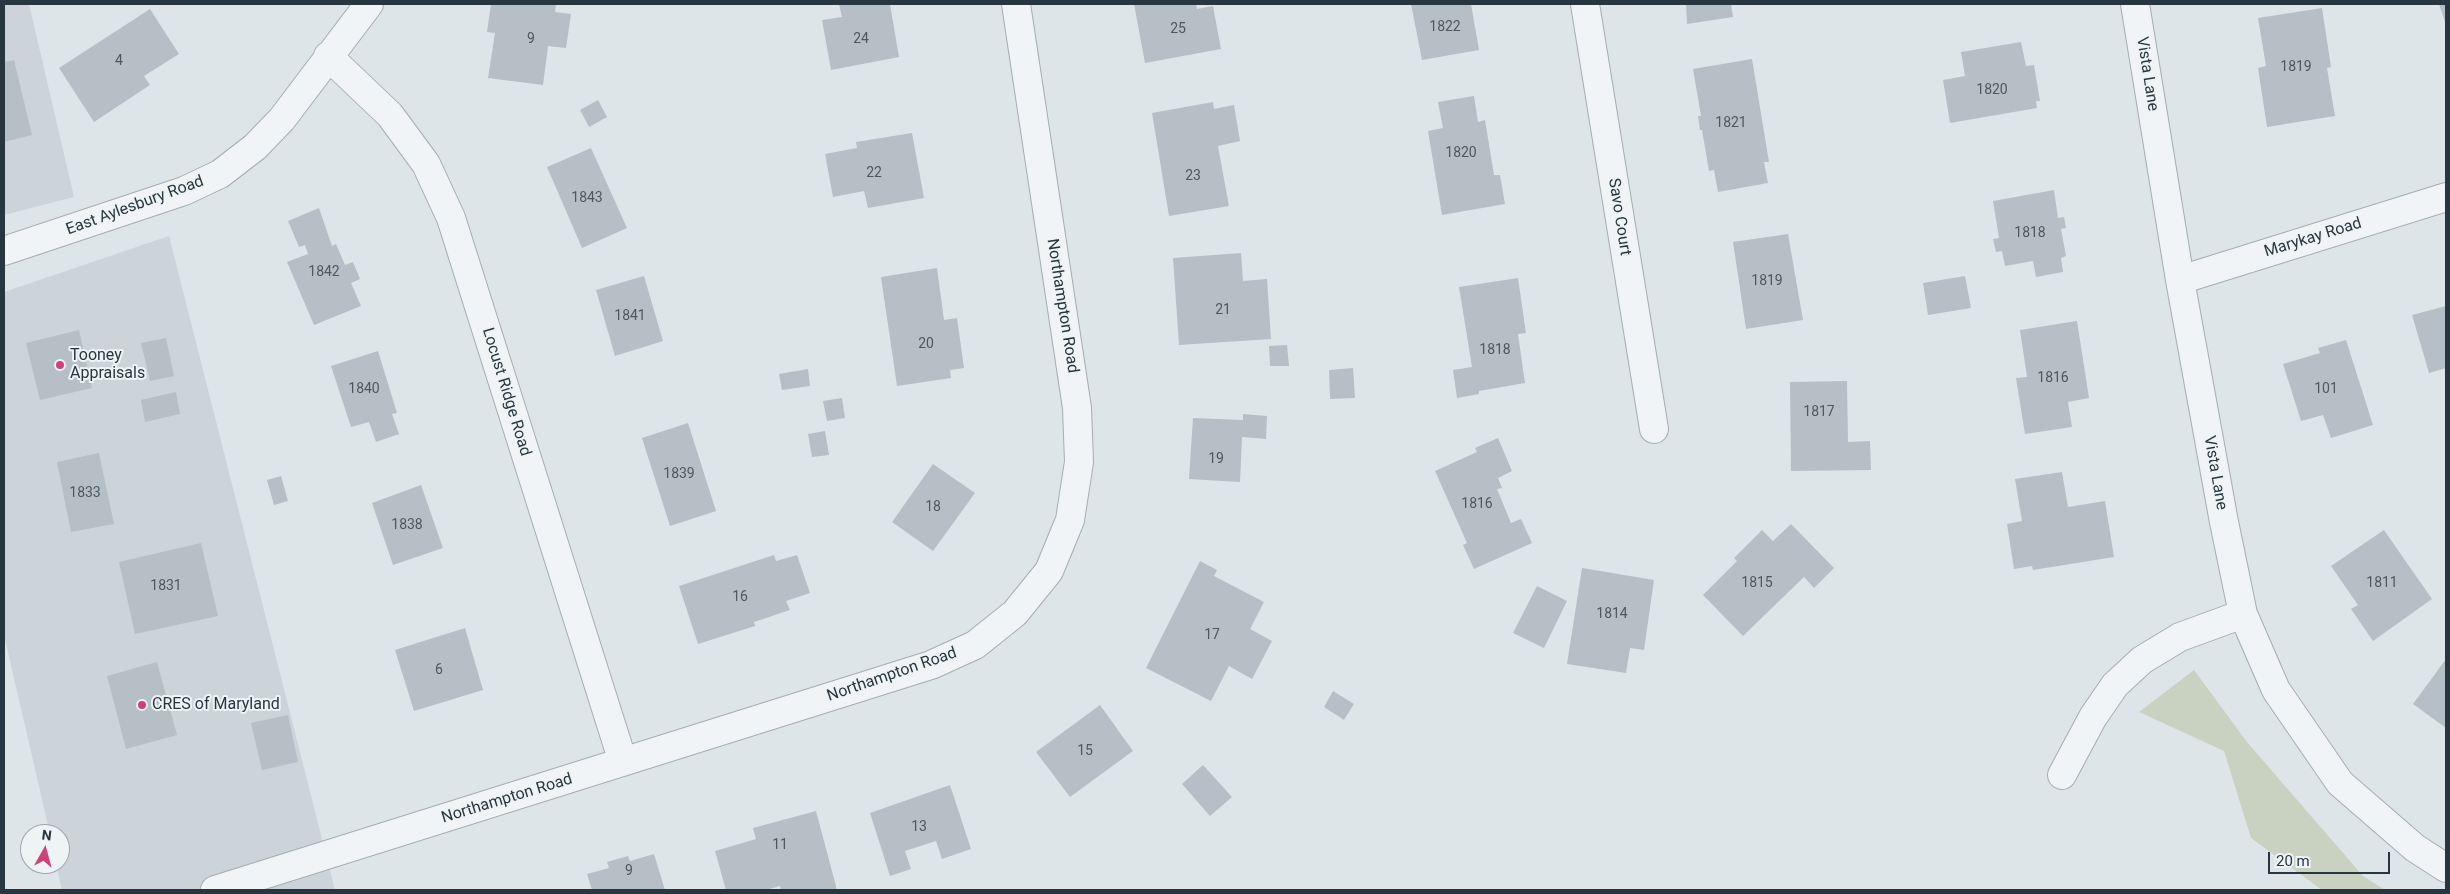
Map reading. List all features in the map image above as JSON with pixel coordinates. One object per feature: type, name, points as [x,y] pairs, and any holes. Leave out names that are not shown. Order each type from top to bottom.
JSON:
[{"type":"street","name":"East Aylesbury Road","points":[[4,251],[184,191],[220,174],[255,147],[282,119],[369,4]]},
{"type":"street","name":"Northampton Road","points":[[215,890],[931,665],[975,645],[1015,613],[1050,570],[1070,520],[1079,462],[1078,408],[1016,4]]},
{"type":"street","name":"Savo Court","points":[[1585,4],[1654,429]]},
{"type":"street","name":"Vista Lane","points":[[2135,4],[2180,280],[2224,522],[2243,614],[2276,690],[2340,783],[2415,848],[2446,868]]},
{"type":"street","name":"Locust Ridge Road","points":[[328,56],[390,115],[426,164],[451,218],[623,762]]},
{"type":"street","name":"Marykay Road","points":[[2180,280],[2446,197]]},
{"type":"street","points":[[2062,775],[2092,717],[2115,685],[2142,660],[2180,637],[2243,614]]},
{"type":"shaded area","points":[[4,4],[29,4],[74,197],[4,215]]},
{"type":"shaded area","points":[[169,236],[335,890],[62,890],[58,874],[70,874],[70,824],[48,824],[4,635],[4,292]]},
{"type":"green space","points":[[2194,670],[2247,742],[2363,876],[2385,890],[2322,890],[2251,838],[2224,751],[2139,712]]},
{"type":"building","points":[[491,4],[556,4],[555,12],[571,14],[566,48],[548,46],[543,85],[488,78],[495,33],[487,32]]},
{"type":"building","points":[[839,4],[890,4],[899,57],[831,70],[822,20],[842,17]]},
{"type":"building","points":[[1134,4],[1196,4],[1197,9],[1213,6],[1221,49],[1145,63]]},
{"type":"building","points":[[1411,4],[1471,4],[1479,50],[1422,60]]},
{"type":"building","points":[[1686,4],[1731,4],[1733,17],[1687,24]]},
{"type":"building","points":[[2439,4],[2446,4],[2446,25]]},
{"type":"building","points":[[2322,8],[2331,67],[2327,68],[2335,116],[2267,127],[2258,68],[2266,66],[2258,18]]},
{"type":"building","points":[[150,9],[179,54],[144,76],[150,85],[94,122],[59,68]]},
{"type":"building","points":[[2021,42],[2026,66],[2034,65],[2040,101],[2036,101],[2037,108],[1950,123],[1943,80],[1965,76],[1961,52]]},
{"type":"building","points":[[1752,59],[1769,162],[1764,162],[1768,183],[1718,192],[1714,170],[1709,171],[1702,130],[1700,130],[1698,116],[1701,116],[1693,69]]},
{"type":"building","points":[[14,60],[32,135],[4,142],[4,62]]},
{"type":"building","points":[[1474,96],[1478,122],[1485,120],[1494,175],[1500,175],[1505,204],[1442,215],[1428,131],[1443,128],[1438,102]]},
{"type":"building","points":[[598,100],[607,117],[589,127],[580,110]]},
{"type":"building","points":[[1213,102],[1214,109],[1234,105],[1240,141],[1218,146],[1229,206],[1169,216],[1152,113]]},
{"type":"building","points":[[912,133],[924,198],[868,208],[864,191],[833,197],[825,154],[857,148],[856,142]]},
{"type":"building","points":[[591,148],[627,228],[582,248],[547,167]]},
{"type":"building","points":[[2054,190],[2058,218],[2064,217],[2066,228],[2061,229],[2066,256],[2061,258],[2063,272],[2036,277],[2033,261],[2005,266],[2002,251],[1996,252],[1993,239],[1999,238],[1993,201]]},
{"type":"building","points":[[319,208],[332,246],[336,244],[345,265],[353,262],[360,279],[351,283],[361,306],[314,325],[287,262],[308,254],[305,245],[299,247],[288,221]]},
{"type":"building","points":[[1788,234],[1803,320],[1746,329],[1733,242]]},
{"type":"building","points":[[1241,253],[1243,281],[1267,279],[1271,339],[1179,345],[1173,258]]},
{"type":"building","points":[[937,268],[944,320],[957,318],[964,368],[950,370],[951,378],[897,386],[881,277]]},
{"type":"building","points":[[644,276],[663,341],[615,356],[596,290]]},
{"type":"building","points":[[1965,276],[1971,308],[1928,315],[1923,283]]},
{"type":"building","points":[[1518,278],[1526,333],[1518,334],[1525,383],[1479,391],[1479,394],[1457,398],[1453,370],[1472,367],[1459,287]]},
{"type":"building","points":[[2446,306],[2446,368],[2429,373],[2412,315]]},
{"type":"building","points":[[2077,321],[2089,398],[2068,402],[2072,427],[2025,434],[2016,378],[2027,377],[2020,330]]},
{"type":"building","name":"Tooney Appraisals","points":[[79,330],[92,388],[40,400],[26,343]]},
{"type":"building","points":[[166,338],[174,376],[150,381],[141,343]]},
{"type":"building","points":[[2346,340],[2373,425],[2331,438],[2323,415],[2301,421],[2283,364],[2320,353],[2318,348]]},
{"type":"building","points":[[1287,345],[1289,366],[1270,366],[1269,346]]},
{"type":"building","points":[[378,351],[397,413],[392,414],[399,434],[376,442],[369,422],[351,427],[331,366]]},
{"type":"building","points":[[1353,368],[1355,398],[1330,399],[1329,370]]},
{"type":"building","points":[[808,369],[810,386],[782,390],[779,374]]},
{"type":"building","points":[[1847,381],[1848,442],[1870,441],[1871,470],[1791,471],[1790,382]]},
{"type":"building","points":[[176,392],[180,414],[145,422],[141,400]]},
{"type":"building","points":[[842,398],[845,418],[827,421],[823,401]]},
{"type":"building","points":[[1243,414],[1267,416],[1266,439],[1242,437],[1240,482],[1189,479],[1193,418],[1243,420]]},
{"type":"building","points":[[688,423],[716,511],[670,526],[642,438]]},
{"type":"building","points":[[825,431],[829,455],[812,457],[808,434]]},
{"type":"building","points":[[1498,438],[1512,471],[1498,478],[1502,488],[1497,489],[1511,523],[1521,519],[1532,543],[1474,569],[1463,545],[1467,543],[1435,471],[1477,452],[1475,448]]},
{"type":"building","points":[[99,453],[114,524],[71,532],[57,462]]},
{"type":"building","points":[[933,464],[975,493],[933,551],[892,522]]},
{"type":"building","points":[[2062,472],[2068,507],[2105,501],[2114,557],[2033,570],[2032,566],[2014,569],[2007,524],[2022,521],[2015,479]]},
{"type":"building","points":[[281,476],[288,501],[274,505],[267,480]]},
{"type":"building","points":[[421,485],[443,548],[393,565],[372,503]]},
{"type":"building","points":[[1791,524],[1834,568],[1814,588],[1804,577],[1743,636],[1703,595],[1737,561],[1734,558],[1762,530],[1773,541]]},
{"type":"building","points":[[2384,530],[2432,599],[2373,641],[2351,609],[2358,605],[2331,566]]},
{"type":"building","points":[[201,543],[218,616],[135,634],[119,562]]},
{"type":"building","points":[[774,555],[776,561],[797,555],[810,593],[786,601],[790,610],[754,622],[755,626],[698,644],[679,586]]},
{"type":"building","points":[[1200,561],[1217,570],[1214,576],[1264,602],[1250,629],[1272,641],[1252,679],[1229,666],[1211,701],[1146,668]]},
{"type":"building","points":[[1582,568],[1654,580],[1644,650],[1630,648],[1626,673],[1567,664]]},
{"type":"building","points":[[1537,586],[1567,601],[1544,648],[1513,633]]},
{"type":"building","points":[[465,628],[483,690],[414,711],[395,650]]},
{"type":"building","points":[[2446,659],[2446,728],[2413,704]]},
{"type":"building","name":"CRES of Maryland","points":[[157,662],[177,735],[126,749],[107,676]]},
{"type":"building","points":[[1333,691],[1354,704],[1344,720],[1324,707]]},
{"type":"building","points":[[1100,705],[1133,751],[1070,797],[1036,752]]},
{"type":"building","points":[[288,715],[298,762],[262,770],[251,723]]},
{"type":"building","points":[[1203,765],[1232,797],[1210,816],[1182,784]]},
{"type":"building","points":[[950,785],[971,849],[942,859],[936,841],[905,851],[911,869],[890,876],[870,813]]},
{"type":"building","points":[[816,811],[837,890],[781,890],[780,886],[766,890],[726,890],[715,851],[756,839],[753,828]]},
{"type":"building","points":[[654,854],[665,890],[592,890],[587,874],[609,868],[607,862],[628,856],[630,861]]},
{"type":"place","name":"Tooney Appraisals","points":[[60,365]]},
{"type":"place","name":"CRES of Maryland","points":[[142,705]]}]
